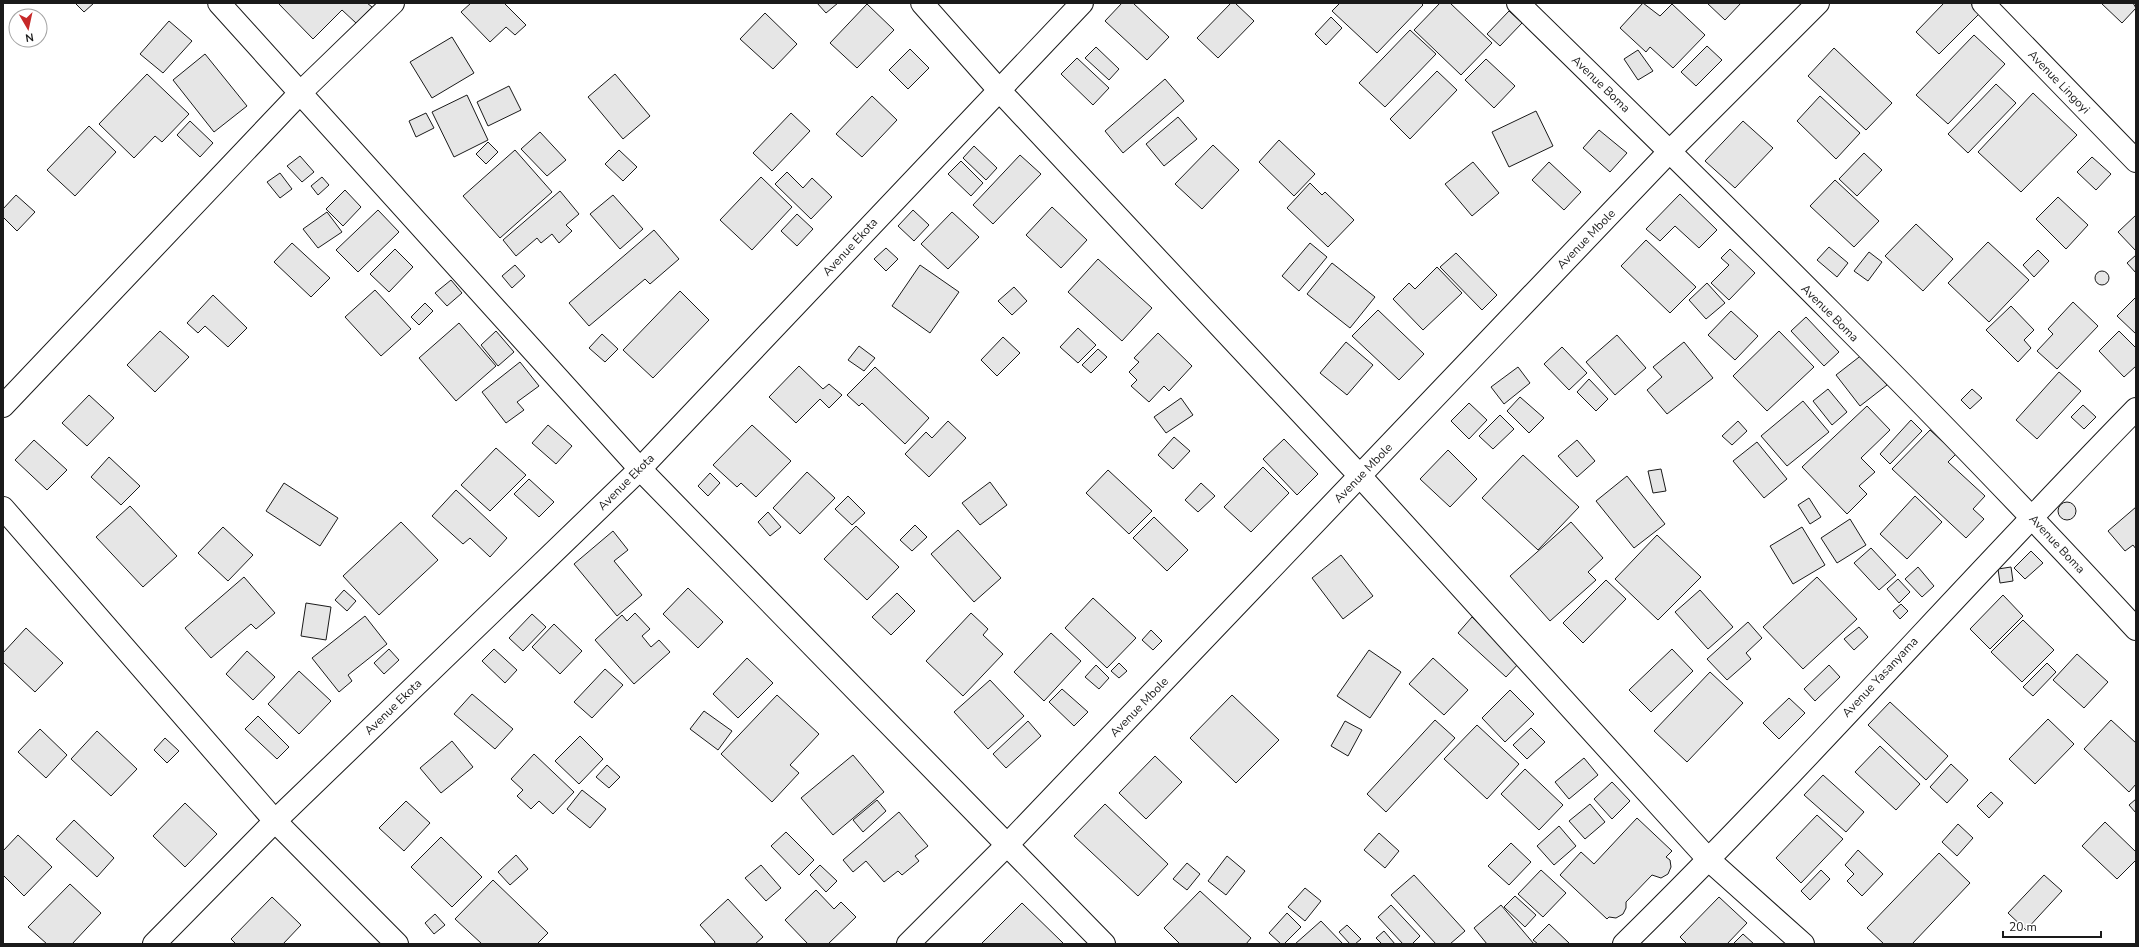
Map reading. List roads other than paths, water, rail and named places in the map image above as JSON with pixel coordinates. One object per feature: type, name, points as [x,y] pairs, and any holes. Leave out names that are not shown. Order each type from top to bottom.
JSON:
[{"type":"street","points":[[219,3],[640,469],[1008,844],[1104,944]]},
{"type":"street","points":[[3,406],[300,92],[393,3]]},
{"type":"street","points":[[922,3],[999,90],[1360,476],[1709,860],[1803,944]]},
{"type":"street","name":"Avenue Ekota","points":[[154,944],[275,821],[640,469],[1082,3]]},
{"type":"street","name":"Avenue Boma","points":[[1518,3],[1670,151],[2032,516],[2136,629]]},
{"type":"street","name":"Avenue Mbole","points":[[908,944],[1008,844],[1670,151],[1818,3]]},
{"type":"street","name":"Avenue Lingoyi","points":[[1983,3],[2136,161]]},
{"type":"street","name":"Avenue Yasanyama","points":[[1624,944],[1709,860],[2032,516],[2136,409]]},
{"type":"street","points":[[3,508],[275,821],[397,944]]}]
